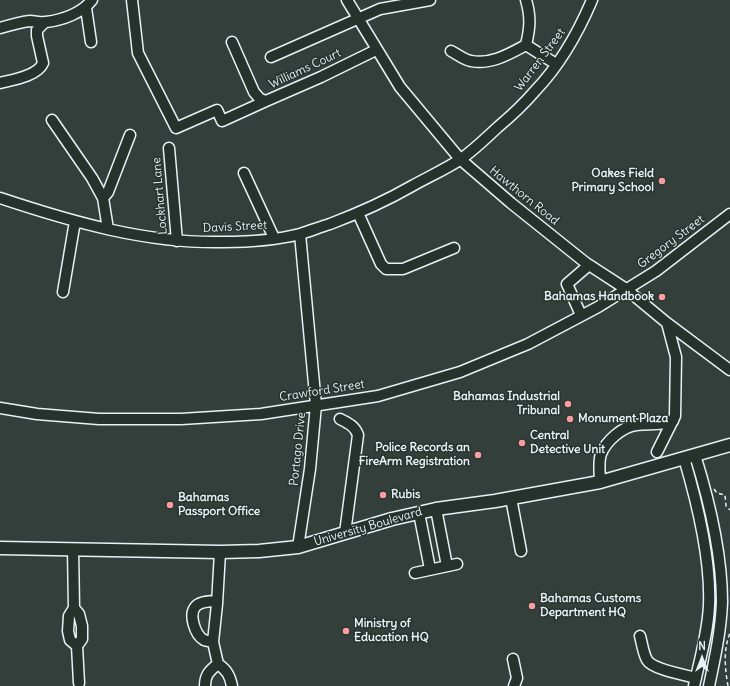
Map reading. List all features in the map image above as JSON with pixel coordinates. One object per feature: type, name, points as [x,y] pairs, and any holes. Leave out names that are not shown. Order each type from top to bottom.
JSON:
[{"type":"main road","name":"University Boulevard","points":[[0,548],[220,552],[259,551],[298,547],[436,509],[511,498],[600,482],[730,445]]},
{"type":"street","points":[[132,0],[138,53],[176,128],[217,110],[222,121],[266,102]]},
{"type":"street","name":"Hawthorn Road","points":[[347,0],[376,50],[400,87],[460,159],[511,203],[589,264],[626,289],[667,323],[730,369]]},
{"type":"street","points":[[271,57],[358,20],[380,9],[430,0]]},
{"type":"street","points":[[526,0],[529,10],[530,27],[526,45]]},
{"type":"street","name":"Warren Street","points":[[460,159],[483,141],[536,90],[576,34],[592,0]]},
{"type":"street","points":[[0,28],[32,21],[45,22],[66,17],[89,4],[91,42]]},
{"type":"street","points":[[0,83],[34,72],[41,67],[43,63],[37,36],[38,30],[45,22]]},
{"type":"street","name":"Williams Court","points":[[232,42],[254,92],[260,99],[266,102],[376,50]]},
{"type":"street","points":[[451,51],[470,61],[482,62],[497,59],[526,45]]},
{"type":"street","points":[[526,45],[556,64]]},
{"type":"street","points":[[52,120],[92,178],[103,198],[108,229]]},
{"type":"street","points":[[103,198],[108,192],[130,135]]},
{"type":"street","name":"Lockhart Lane","points":[[169,148],[177,241]]},
{"type":"street","name":"Davis Street","points":[[0,198],[77,222],[158,239],[223,242],[274,238],[300,234],[358,214],[392,198],[460,159]]},
{"type":"street","points":[[244,173],[274,238]]},
{"type":"street","points":[[358,214],[380,264],[386,269],[403,269],[454,248]]},
{"type":"street","name":"Gregory Street","points":[[626,289],[656,271],[730,214]]},
{"type":"street","points":[[63,292],[74,227],[77,222]]},
{"type":"street","name":"Portago Drive","points":[[298,547],[310,469],[316,406],[300,234]]},
{"type":"street","points":[[581,315],[566,284],[589,264]]},
{"type":"street","name":"Crawford Street","points":[[0,408],[37,414],[99,419],[174,419],[261,414],[378,396],[460,372],[528,344],[626,289]]},
{"type":"street","points":[[657,452],[675,416],[676,357],[667,323]]},
{"type":"street","points":[[340,418],[357,430],[358,435],[345,533]]},
{"type":"street","points":[[600,482],[601,453],[607,444],[620,432],[632,425],[663,424],[673,420]]},
{"type":"street","points":[[640,636],[646,658],[650,664],[695,682],[704,644],[709,609],[708,568],[692,487],[690,456]]},
{"type":"street","points":[[690,456],[705,489],[717,549],[721,585],[720,619],[709,686]]},
{"type":"street","points":[[511,498],[522,551]]},
{"type":"street","points":[[436,509],[447,566]]},
{"type":"street","points":[[419,513],[430,570]]},
{"type":"street","points":[[73,549],[74,608],[69,616],[68,631],[70,640],[77,646]]},
{"type":"street","points":[[220,552],[213,642],[218,664],[225,669],[230,676],[232,686]]},
{"type":"street","points":[[415,573],[457,564]]},
{"type":"street","points":[[213,642],[204,640],[197,633],[192,615],[193,610],[197,605],[217,601]]},
{"type":"street","points":[[74,608],[79,614],[82,626],[82,638],[77,646],[79,683]]},
{"type":"street","points":[[513,658],[517,678],[514,686]]},
{"type":"street","points":[[205,686],[205,679],[208,673],[218,664]]},
{"type":"path","points":[[713,483],[717,493],[725,495],[726,506],[730,510]]},
{"type":"path","points":[[728,686],[725,662],[730,633]]},
{"type":"shaded area","points":[[0,0],[730,0],[730,686],[0,686]]},
{"type":"place","name":"Oakes Field Primary School","points":[[662,181]]},
{"type":"place","name":"Bahamas Handbook","points":[[662,297]]},
{"type":"place","name":"Bahamas Industrial Tribunal","points":[[568,404]]},
{"type":"place","name":"Monument Plaza","points":[[570,419]]},
{"type":"place","name":"Central Detective Unit","points":[[522,443]]},
{"type":"place","name":"Police Records an FireArm Registration","points":[[478,455]]},
{"type":"place","name":"Rubis","points":[[383,495]]},
{"type":"place","name":"Bahamas Passport Office","points":[[170,505]]},
{"type":"place","name":"Bahamas Customs Department HQ","points":[[532,606]]},
{"type":"place","name":"Ministry of Education HQ","points":[[346,631]]}]
